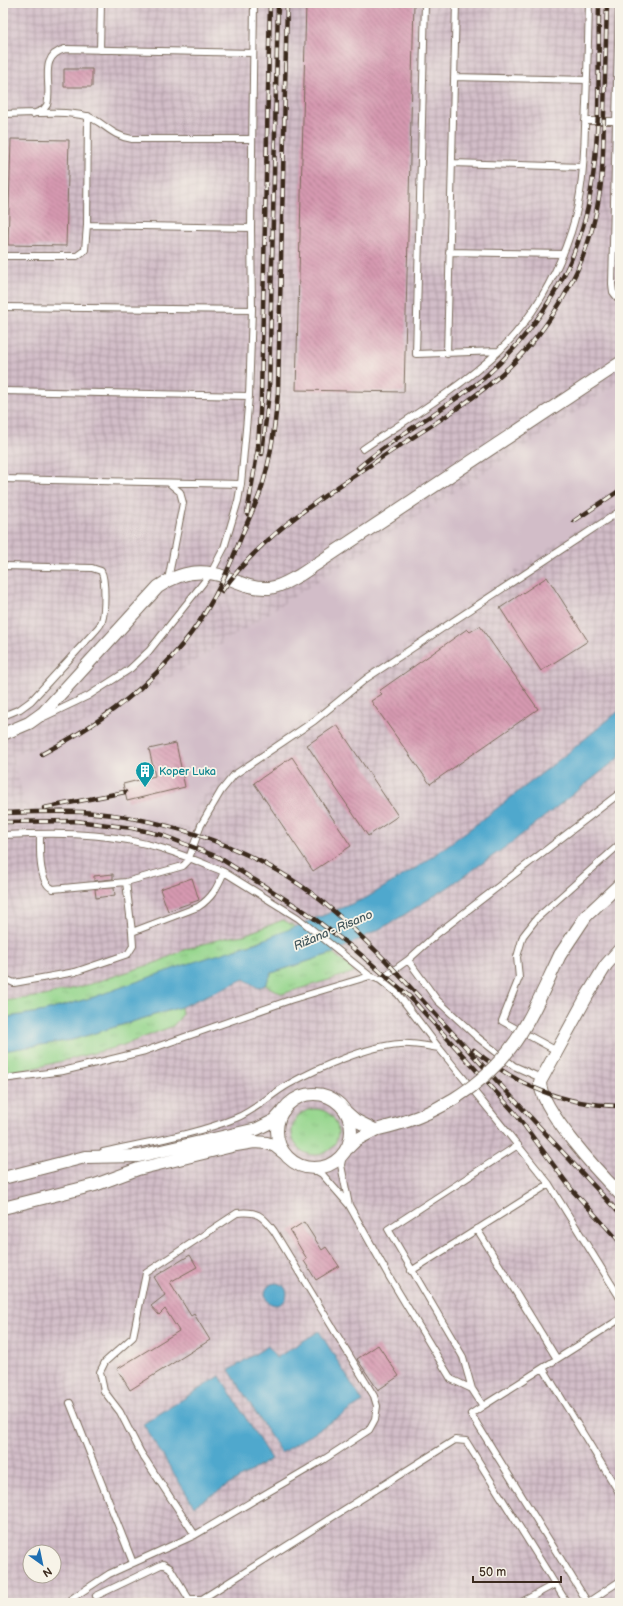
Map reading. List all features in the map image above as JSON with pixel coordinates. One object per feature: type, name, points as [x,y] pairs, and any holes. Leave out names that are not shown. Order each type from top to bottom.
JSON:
[{"type":"street","points":[[3,734],[29,723],[55,702],[158,586],[168,580],[190,573],[211,573],[244,585],[260,588],[282,584],[300,575],[620,363]]},
{"type":"street","points":[[3,1208],[95,1185],[138,1169],[254,1142],[267,1143],[275,1146],[297,1164],[313,1168],[330,1165],[356,1140],[377,1130],[408,1121],[444,1106],[492,1069],[519,1035],[560,955],[586,916],[620,884]]},
{"type":"street","points":[[620,949],[606,965],[587,996],[541,1078],[541,1091],[558,1122],[620,1194]]},
{"type":"street","points":[[3,1178],[86,1157],[139,1156],[257,1129],[275,1120],[291,1102],[310,1094],[331,1098],[340,1103],[346,1112],[355,1120],[377,1130]]},
{"type":"street","points":[[284,1110],[278,1119],[277,1128],[280,1145],[284,1153]]},
{"type":"street","points":[[346,1112],[352,1131],[346,1151]]},
{"type":"lane","points":[[100,50],[101,3]]},
{"type":"lane","points":[[29,723],[88,696],[130,669],[149,651],[211,573],[224,548],[241,484],[249,396],[252,310],[251,139],[254,3]]},
{"type":"lane","points":[[426,3],[416,354],[498,351]]},
{"type":"lane","points":[[446,354],[456,3]]},
{"type":"lane","points":[[363,449],[449,392],[498,351],[533,310],[551,280],[572,231],[579,197],[583,167],[589,3]]},
{"type":"lane","points":[[618,3],[612,284],[613,292],[620,301]]},
{"type":"lane","points":[[33,114],[43,110],[46,105],[48,64],[52,55],[64,49],[253,53]]},
{"type":"lane","points":[[454,77],[587,80]]},
{"type":"lane","points":[[3,114],[74,114],[88,116],[115,134],[124,138],[251,139]]},
{"type":"lane","points":[[3,256],[76,256],[85,250],[88,116]]},
{"type":"lane","points":[[585,121],[616,121]]},
{"type":"lane","points":[[452,163],[583,167]]},
{"type":"lane","points":[[86,225],[251,228]]},
{"type":"lane","points":[[449,252],[563,254]]},
{"type":"lane","points":[[3,307],[252,310]]},
{"type":"lane","points":[[3,391],[249,396]]},
{"type":"lane","points":[[3,479],[241,484]]},
{"type":"lane","points":[[166,482],[172,484],[180,492],[183,503],[168,580]]},
{"type":"lane","points":[[40,834],[43,877],[49,888],[57,889],[126,882],[185,864],[189,858],[201,825],[221,791],[234,775],[314,721],[367,678],[620,511]]},
{"type":"lane","points":[[3,566],[92,568],[101,571],[104,578],[103,614],[102,621],[97,629],[41,692],[20,709],[3,716]]},
{"type":"lane","points":[[380,980],[408,960],[438,933],[620,793]]},
{"type":"lane","points":[[3,835],[40,834],[117,838],[148,844],[224,872],[298,918],[370,976],[380,980],[398,994],[439,1048],[549,1184],[620,1298]]},
{"type":"lane","points":[[557,1051],[502,1021],[519,978],[517,957],[523,936],[537,918],[620,844]]},
{"type":"lane","points":[[132,932],[198,908],[215,892],[224,872]]},
{"type":"lane","points":[[3,978],[14,983],[75,972],[124,956],[131,951],[133,946],[132,932],[126,882]]},
{"type":"lane","points":[[408,960],[437,1000],[477,1037],[514,1066],[541,1078]]},
{"type":"lane","points":[[3,1079],[63,1071],[145,1051],[290,1000],[370,976]]},
{"type":"lane","points":[[86,1157],[217,1125],[237,1118],[260,1105],[288,1085],[348,1057],[399,1044],[417,1044],[439,1048]]},
{"type":"lane","points":[[483,1406],[472,1389],[463,1357],[411,1271],[388,1229],[518,1146]]},
{"type":"lane","points":[[346,1151],[341,1165],[349,1204]]},
{"type":"lane","points":[[313,1168],[322,1174],[349,1204],[390,1278],[451,1379],[472,1389]]},
{"type":"lane","points":[[411,1271],[549,1184]]},
{"type":"lane","points":[[65,1603],[109,1574],[195,1535],[323,1460],[369,1430],[375,1419],[377,1406],[374,1396],[274,1231],[264,1218],[251,1212],[237,1213],[146,1273],[133,1337],[105,1362],[100,1372],[104,1391],[120,1412],[140,1453],[195,1535]]},
{"type":"lane","points":[[477,1229],[557,1359]]},
{"type":"lane","points":[[620,1319],[471,1414],[588,1602],[620,1581]]},
{"type":"lane","points":[[543,1368],[620,1494]]},
{"type":"lane","points":[[70,1402],[133,1563]]},
{"type":"lane","points":[[96,1596],[163,1564],[170,1568],[189,1599],[202,1600],[455,1440],[466,1441],[567,1603]]},
{"type":"lane","points":[[520,1603],[555,1584]]},
{"type":"shaded area","points":[[3,3],[620,3],[620,1603],[3,1603]]},
{"type":"shaded area","points":[[620,381],[620,501],[357,677],[317,711],[222,776],[197,803],[193,829],[136,816],[25,804],[12,756],[39,746],[157,686],[557,425]]},
{"type":"green space","points":[[283,920],[298,928],[94,997],[45,1011],[3,1018],[3,1001],[44,996],[87,985],[158,962],[186,949],[224,938],[244,935]]},
{"type":"green space","points":[[333,953],[355,972],[282,994],[265,985],[272,973]]},
{"type":"green space","points":[[181,1007],[182,1015],[173,1026],[121,1046],[30,1069],[3,1072],[3,1051],[72,1040]]},
{"type":"green space","points":[[315,1109],[328,1113],[334,1119],[338,1132],[334,1145],[328,1151],[315,1155],[302,1151],[296,1145],[292,1132],[296,1119],[302,1113]]},
{"type":"water","name":"Rižana - Risano","points":[[620,710],[620,757],[510,844],[447,888],[391,923],[333,953],[272,973],[265,985],[258,988],[244,979],[181,1007],[72,1040],[3,1051],[3,1018],[45,1011],[94,997],[178,967],[258,942],[366,898],[422,864],[482,820]]},
{"type":"water","points":[[276,1283],[284,1286],[287,1294],[284,1302],[276,1305],[268,1302],[265,1294],[268,1286]]},
{"type":"water","points":[[319,1331],[363,1402],[281,1453],[229,1370],[268,1346],[276,1358]]},
{"type":"water","points":[[220,1376],[271,1459],[194,1506],[143,1424]]},
{"type":"building","points":[[306,3],[414,3],[404,392],[296,390]]},
{"type":"building","points":[[64,69],[92,69],[92,87],[64,87]]},
{"type":"building","points":[[11,139],[69,140],[66,246],[8,245]]},
{"type":"building","points":[[547,577],[588,641],[541,671],[500,608]]},
{"type":"building","points":[[480,626],[538,709],[430,784],[371,701],[382,694],[379,691],[467,629],[470,632]]},
{"type":"building","points":[[337,725],[398,816],[368,836],[307,745]]},
{"type":"building","points":[[176,743],[185,787],[127,801],[123,784],[155,776],[149,749]]},
{"type":"building","points":[[292,757],[351,846],[313,871],[254,783]]},
{"type":"building","points":[[113,874],[113,879],[94,881],[94,876]]},
{"type":"building","points":[[192,878],[199,900],[168,911],[160,889]]},
{"type":"building","points":[[114,888],[115,895],[96,898],[95,889]]},
{"type":"building","points":[[304,1222],[322,1250],[326,1247],[339,1266],[316,1280],[304,1261],[307,1259],[290,1231]]},
{"type":"building","points":[[190,1255],[197,1267],[170,1282],[191,1316],[194,1314],[210,1340],[130,1390],[117,1369],[179,1331],[165,1309],[159,1315],[151,1306],[165,1295],[154,1277]]},
{"type":"building","points":[[378,1345],[399,1376],[378,1390],[357,1359]]},
{"type":"railway","points":[[247,514],[258,448],[261,396],[270,3]]},
{"type":"railway","points":[[262,454],[269,392],[278,3]]},
{"type":"railway","points":[[42,754],[70,739],[122,704],[145,684],[188,638],[221,584],[260,493],[272,443],[278,392],[287,3]]},
{"type":"railway","points":[[358,468],[394,440],[478,383],[504,359],[539,316],[567,269],[586,217],[594,167],[598,120],[599,3]]},
{"type":"railway","points":[[222,591],[257,551],[295,517],[315,502],[445,417],[491,383],[523,353],[554,313],[567,292],[578,269],[587,245],[599,197],[603,155],[607,3]]},
{"type":"railway","points":[[574,521],[620,490]]},
{"type":"railway","points":[[44,808],[125,792]]},
{"type":"railway","points":[[3,813],[82,812],[111,815],[169,826],[225,845],[252,857],[303,887],[336,913],[386,961],[620,1214]]},
{"type":"railway","points":[[3,822],[76,821],[132,828],[162,835],[218,857],[307,913],[353,948],[410,997],[515,1113],[572,1190],[620,1242]]},
{"type":"railway","points":[[474,1050],[507,1074],[542,1091],[579,1102],[620,1106]]},
{"type":"place","name":"Koper Luka","points":[[145,788]]}]
